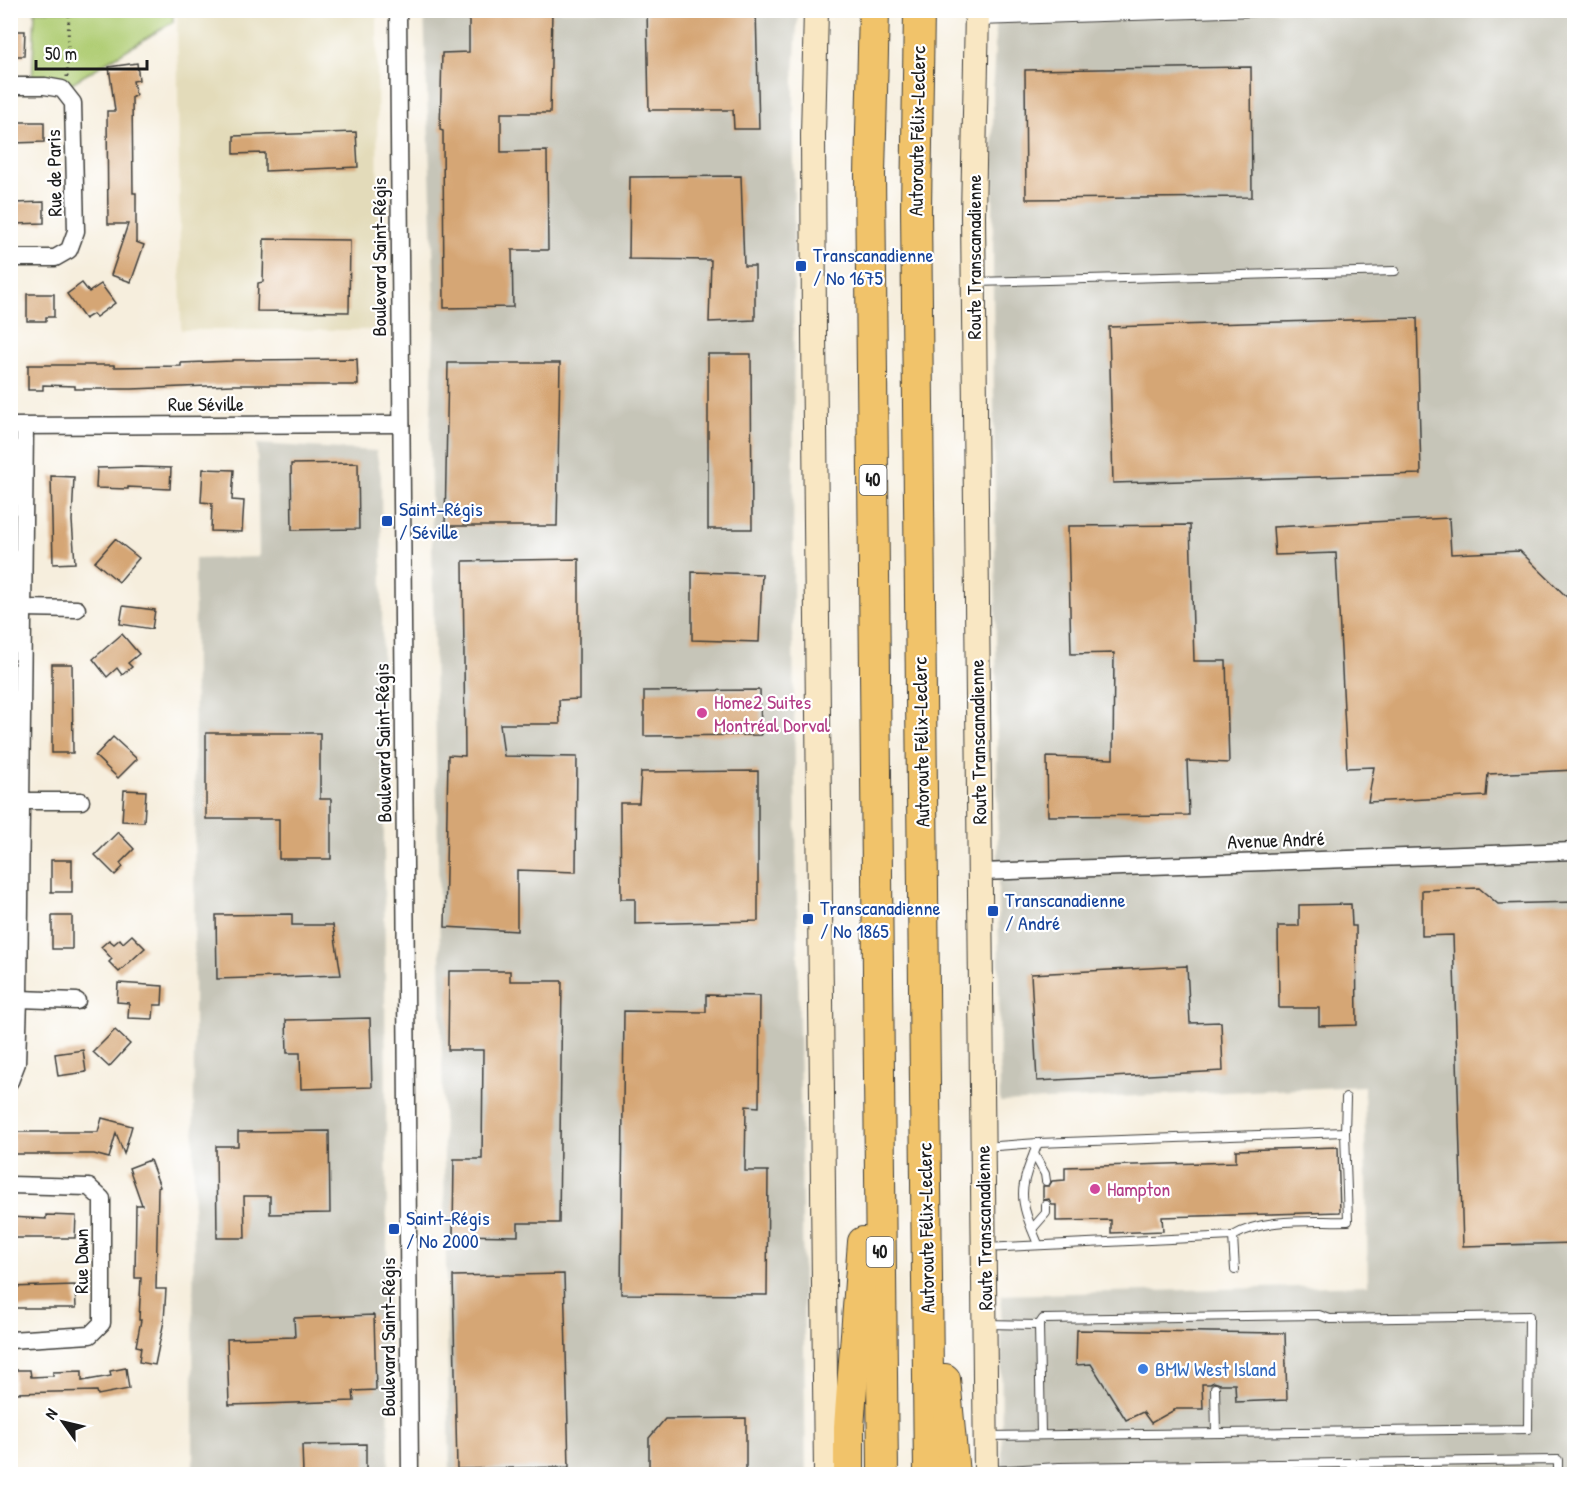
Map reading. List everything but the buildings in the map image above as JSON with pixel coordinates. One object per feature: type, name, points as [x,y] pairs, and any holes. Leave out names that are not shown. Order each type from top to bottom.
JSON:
[{"type":"highway","name":"40","points":[[874,10],[870,185],[883,1474]]},
{"type":"highway","name":"Autoroute Félix-Leclerc","points":[[919,10],[916,209],[928,1474]]},
{"type":"highway","points":[[849,1474],[850,1415],[878,1030]]},
{"type":"highway","points":[[925,1164],[954,1474]]},
{"type":"main road","points":[[816,10],[813,135],[814,333],[826,1474]]},
{"type":"main road","name":"Route Transcanadienne","points":[[977,16],[973,155],[986,1473]]},
{"type":"street","name":"Boulevard Saint-Régis","points":[[398,10],[410,1474]]},
{"type":"street","points":[[10,86],[45,86],[62,89]]},
{"type":"street","name":"Rue de Paris","points":[[10,258],[55,258],[69,250],[76,231],[73,103],[62,89]]},
{"type":"street","name":"Rue Séville","points":[[18,426],[401,423]]},
{"type":"street","points":[[10,1081],[17,1063],[19,999],[23,608],[18,426]]},
{"type":"street","points":[[23,608],[77,609]]},
{"type":"street","points":[[21,801],[81,801]]},
{"type":"street","name":"Avenue André","points":[[980,872],[1575,851]]},
{"type":"street","points":[[19,999],[77,1001]]},
{"type":"street","name":"Rue Dawn","points":[[10,1185],[89,1186],[102,1199],[102,1323],[90,1335],[10,1340]]},
{"type":"lane","points":[[977,16],[1316,10]]},
{"type":"lane","points":[[974,282],[1395,271]]},
{"type":"lane","points":[[984,1248],[1233,1236],[1248,1228],[1264,1224],[1348,1221],[1346,1098]]},
{"type":"lane","points":[[983,1147],[1345,1132]]},
{"type":"lane","points":[[1038,1143],[1024,1177],[1022,1193],[1026,1215],[1038,1244]]},
{"type":"lane","points":[[1034,1154],[1045,1174],[1046,1181]]},
{"type":"lane","points":[[1032,1229],[1046,1213],[1046,1206]]},
{"type":"lane","points":[[1233,1236],[1235,1270]]},
{"type":"lane","points":[[986,1436],[1528,1429],[1529,1316],[1330,1319],[1319,1315],[1043,1319],[1039,1325],[1041,1435]]},
{"type":"lane","points":[[985,1324],[1039,1325]]},
{"type":"lane","points":[[1215,1388],[1216,1433]]},
{"type":"lane","points":[[986,1473],[1289,1464],[1558,1460],[1558,1474]]},
{"type":"lane","points":[[1289,1464],[1289,1474]]},
{"type":"path","points":[[62,89],[67,77],[69,10]]},
{"type":"shaded area","points":[[177,11],[377,11],[378,330],[181,330]]},
{"type":"shaded area","points":[[424,11],[798,11],[794,74],[793,640],[806,1474],[450,1474],[430,437],[435,305]]},
{"type":"shaded area","points":[[997,11],[1574,11],[1574,1474],[1002,1474],[1001,1295],[1368,1285],[1364,1086],[1000,1102],[993,295],[993,81]]},
{"type":"shaded area","points":[[257,444],[376,451],[381,476],[389,1474],[193,1474],[195,559],[259,557]]},
{"type":"green space","points":[[35,11],[173,11],[173,22],[62,89],[32,86]]},
{"type":"place","name":"Transcanadienne / No 1675","points":[[801,266]]},
{"type":"place","name":"Saint-Régis / Séville","points":[[387,521]]},
{"type":"place","name":"Home2 Suites Montréal Dorval","points":[[702,713]]},
{"type":"place","name":"Transcanadienne / André","points":[[993,911]]},
{"type":"place","name":"Transcanadienne / No 1865","points":[[808,919]]},
{"type":"place","name":"Hampton","points":[[1095,1189]]},
{"type":"place","name":"Saint-Régis / No 2000","points":[[394,1229]]},
{"type":"place","name":"BMW West Island","points":[[1143,1369]]}]
